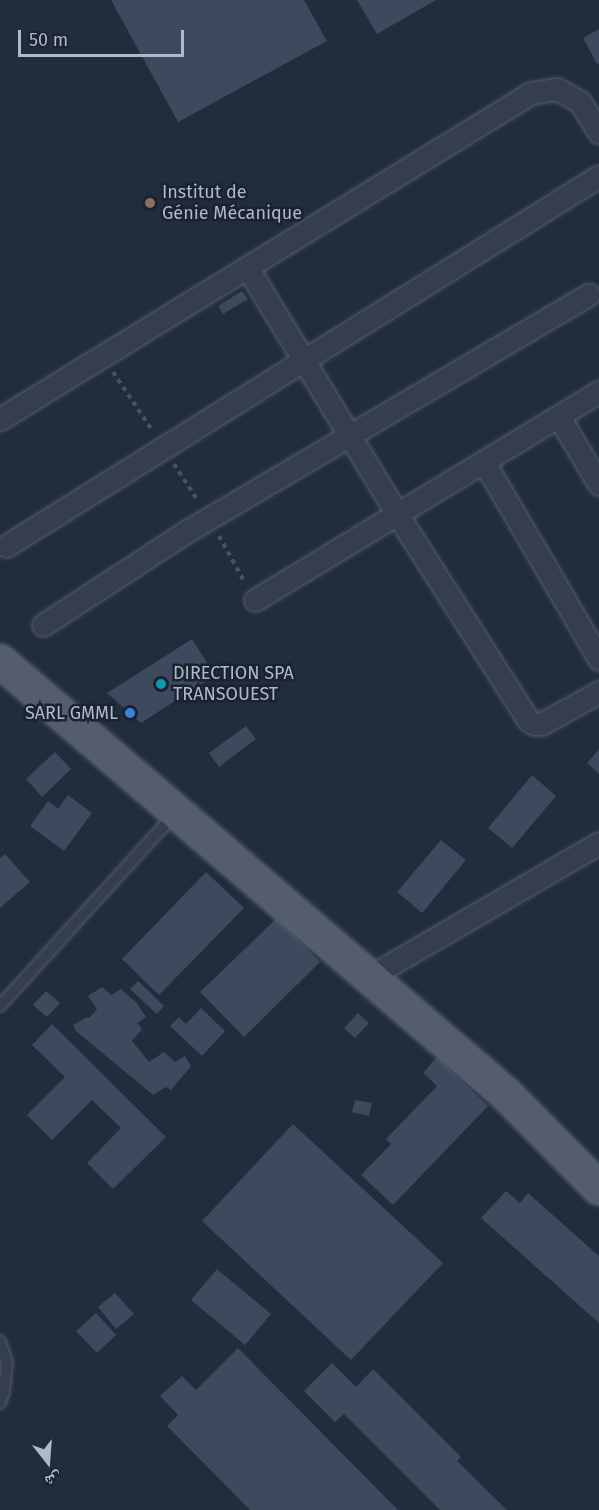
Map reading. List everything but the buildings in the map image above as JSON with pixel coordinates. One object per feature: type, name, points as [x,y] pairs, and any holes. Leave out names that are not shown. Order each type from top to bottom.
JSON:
[{"type":"main road","points":[[0,661],[506,1094],[599,1188]]},
{"type":"main road","points":[[506,1094],[599,1160]]},
{"type":"street","points":[[0,419],[531,93],[556,89],[580,102],[599,132]]},
{"type":"street","points":[[6,546],[599,176]]},
{"type":"street","points":[[247,267],[397,514],[528,720],[541,724],[599,692]]},
{"type":"street","points":[[43,624],[209,518],[589,294]]},
{"type":"street","points":[[255,600],[599,392]]},
{"type":"street","points":[[559,417],[599,484]]},
{"type":"street","points":[[484,462],[599,659]]},
{"type":"street","points":[[369,977],[599,843]]},
{"type":"lane","points":[[0,1006],[176,812]]},
{"type":"lane","points":[[0,1341],[7,1362],[4,1392],[0,1403]]},
{"type":"path","points":[[102,356],[209,518],[255,600]]},
{"type":"place","name":"Institut de Génie Mécanique","points":[[150,203]]},
{"type":"place","name":"DIRECTION SPA TRANSOUEST","points":[[161,684]]},
{"type":"place","name":"SARL GMML","points":[[130,713]]}]
